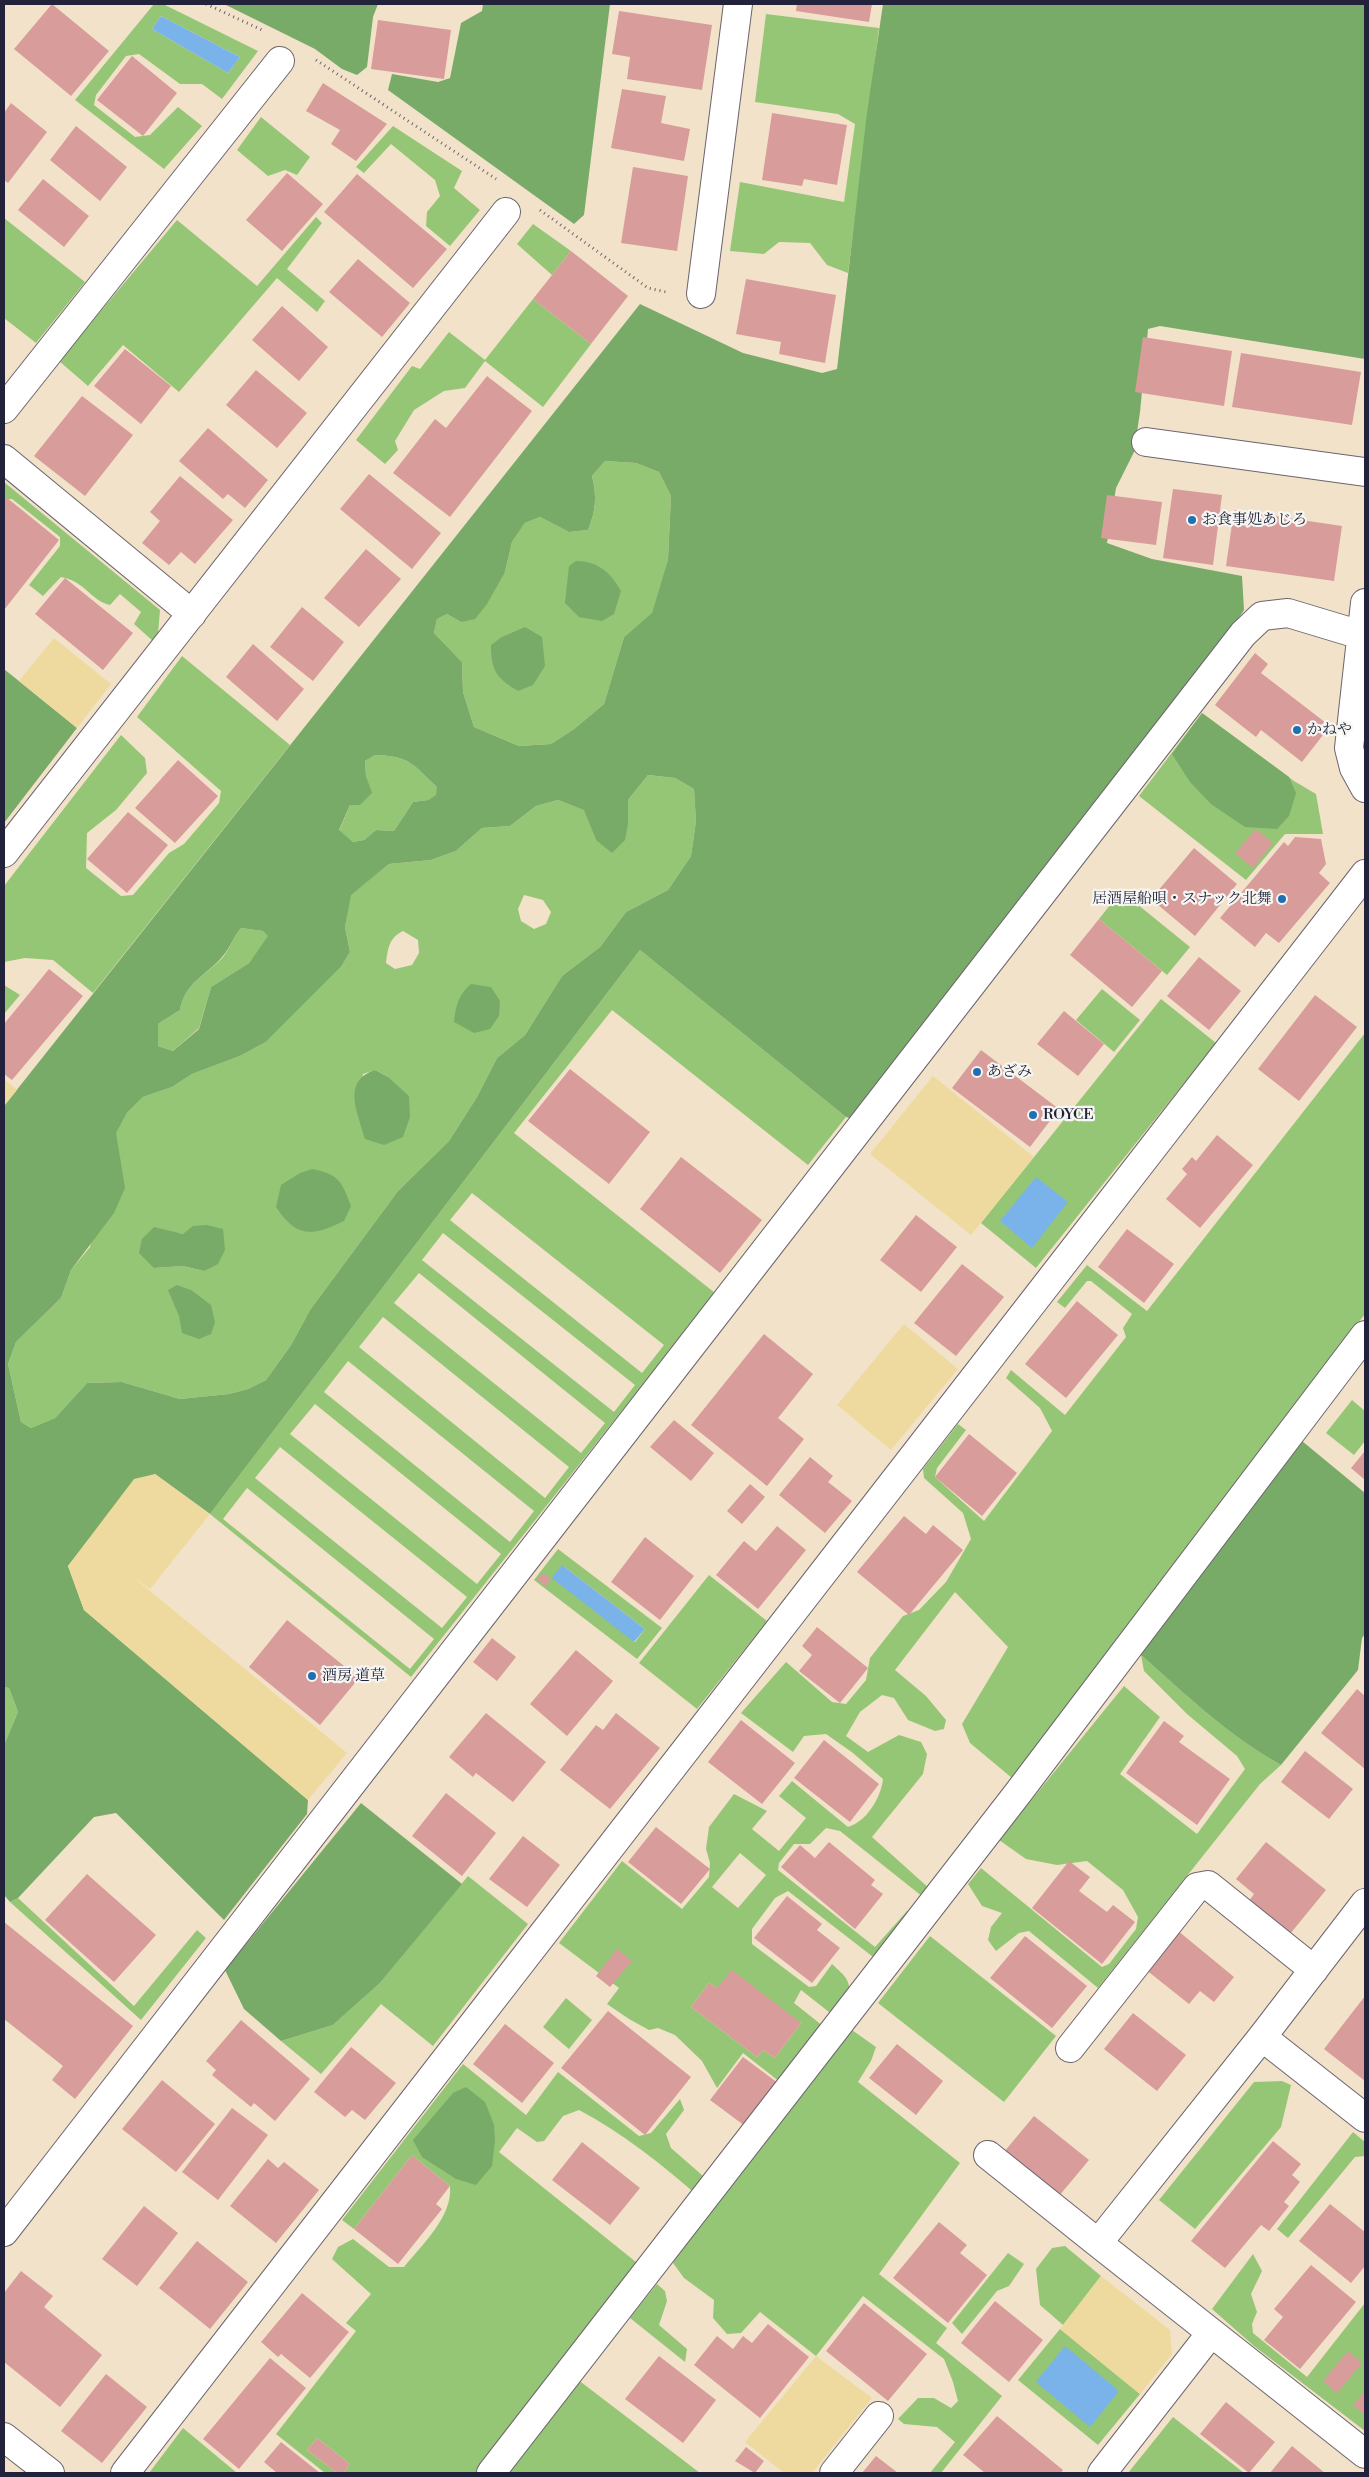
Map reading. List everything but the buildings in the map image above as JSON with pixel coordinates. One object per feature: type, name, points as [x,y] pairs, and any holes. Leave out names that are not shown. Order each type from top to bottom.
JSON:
[{"type":"street","points":[[701,294],[738,4]]},
{"type":"street","points":[[4,409],[280,61]]},
{"type":"street","points":[[4,853],[506,212]]},
{"type":"street","points":[[1146,442],[1365,472]]},
{"type":"street","points":[[4,459],[192,614]]},
{"type":"street","points":[[1365,603],[1349,748],[1354,768],[1365,788]]},
{"type":"street","points":[[4,2232],[1243,634],[1262,616],[1288,613],[1361,635]]},
{"type":"street","points":[[125,2473],[1365,874]]},
{"type":"street","points":[[491,2473],[1018,1793],[1365,1335]]},
{"type":"street","points":[[1070,2048],[1197,1887],[1208,1885],[1314,1970]]},
{"type":"street","points":[[1098,2243],[1262,2037],[1365,1903]]},
{"type":"street","points":[[1262,2037],[1365,2118]]},
{"type":"street","points":[[988,2155],[1365,2454]]},
{"type":"street","points":[[1102,2473],[1211,2333]]},
{"type":"street","points":[[834,2473],[879,2416]]},
{"type":"street","points":[[4,2437],[50,2473]]},
{"type":"path","points":[[206,4],[267,33]]},
{"type":"path","points":[[310,56],[504,185]]},
{"type":"path","points":[[536,207],[648,288]]},
{"type":"green space","points":[[154,4],[163,4],[258,51],[222,99],[202,84],[180,84],[139,54],[126,56],[96,95],[94,105],[135,137],[150,135],[178,107],[202,126],[164,169],[75,100]],"holes":[[[161,16],[240,57],[228,73],[152,29]]]},
{"type":"green space","points":[[224,4],[378,4],[373,17],[367,67],[357,75],[342,69],[315,49]]},
{"type":"green space","points":[[483,4],[610,4],[584,215],[574,224],[388,90],[392,74],[438,82],[450,78],[461,23],[482,11]]},
{"type":"green space","points":[[883,4],[1365,4],[1365,359],[1160,326],[1148,329],[1134,452],[1116,488],[1107,543],[1152,559],[1242,576],[1244,610],[1200,677],[857,1120],[846,1117],[640,950],[210,1514],[155,1474],[89,1539],[68,1566],[84,1610],[308,1800],[307,1814],[224,1920],[116,1813],[94,1817],[18,1898],[10,1902],[4,1895],[4,1745],[18,1712],[9,1688],[4,1687],[4,1106],[640,304],[743,353],[822,373],[837,369],[867,113]],"holes":[[[605,461],[636,463],[659,472],[671,496],[668,559],[652,613],[624,637],[604,704],[574,729],[551,744],[519,746],[474,727],[463,692],[462,662],[434,633],[437,619],[447,614],[461,622],[475,619],[487,604],[505,572],[512,542],[525,523],[540,517],[569,532],[588,530],[595,503],[592,476]],[[375,755],[396,757],[404,760],[416,767],[437,787],[436,795],[428,800],[413,802],[394,831],[376,830],[364,840],[353,842],[339,830],[350,805],[360,805],[372,793],[366,776],[365,761]],[[648,775],[675,778],[694,789],[696,821],[691,856],[668,890],[626,912],[600,947],[562,976],[525,1035],[497,1058],[477,1097],[449,1141],[398,1191],[310,1310],[291,1345],[266,1380],[248,1389],[229,1394],[180,1399],[122,1382],[87,1383],[55,1418],[31,1428],[21,1422],[8,1364],[16,1342],[61,1298],[71,1270],[114,1213],[125,1188],[116,1133],[127,1113],[143,1097],[172,1087],[192,1074],[240,1056],[266,1042],[341,967],[350,952],[345,927],[351,895],[389,864],[431,860],[456,851],[482,828],[510,826],[536,806],[558,800],[584,810],[596,840],[612,853],[625,840],[628,824],[628,800]],[[241,928],[263,931],[268,936],[249,963],[211,987],[199,1029],[173,1051],[158,1046],[158,1024],[180,1010],[186,993],[191,986],[225,954]]]},
{"type":"green space","points":[[766,14],[879,28],[848,273],[827,265],[810,243],[779,242],[764,254],[730,251],[740,182],[844,202],[855,124],[838,114],[755,102]]},
{"type":"green space","points":[[261,117],[310,157],[297,175],[285,170],[268,176],[237,150]]},
{"type":"green space","points":[[393,126],[462,171],[454,188],[480,210],[450,246],[426,226],[427,212],[440,196],[435,180],[391,144],[364,173],[356,167]]},
{"type":"green space","points":[[316,217],[322,223],[287,269],[325,301],[317,312],[277,278],[179,392],[123,345],[88,386],[59,361],[177,220],[257,286]]},
{"type":"green space","points":[[4,218],[85,282],[36,343],[4,318]]},
{"type":"green space","points":[[533,224],[571,251],[552,275],[517,244]]},
{"type":"green space","points":[[533,299],[591,344],[543,407],[485,361],[465,388],[444,391],[414,410],[395,441],[398,450],[385,464],[356,440],[412,366],[420,369],[449,332],[485,360]]},
{"type":"green space","points":[[605,461],[636,463],[659,472],[671,496],[668,559],[652,614],[624,637],[604,704],[574,729],[551,744],[519,746],[474,727],[463,692],[462,662],[434,633],[437,619],[447,614],[461,622],[505,572],[512,542],[525,523],[540,517],[569,532],[588,530],[595,503],[592,476]]},
{"type":"green space","points":[[4,482],[160,610],[158,634],[154,642],[134,624],[141,612],[120,594],[110,605],[98,600],[76,582],[61,577],[43,596],[29,585],[60,546],[60,537],[12,499],[4,499]]},
{"type":"green space","points":[[576,561],[591,563],[603,569],[621,591],[614,614],[602,621],[579,617],[565,603],[569,566]]},
{"type":"green space","points":[[525,627],[542,637],[545,666],[533,685],[518,691],[504,682],[496,672],[492,661],[491,645],[502,637]]},
{"type":"green space","points":[[182,656],[290,745],[93,993],[53,960],[25,958],[4,962],[4,886],[121,735],[145,758],[147,773],[116,810],[87,833],[86,868],[121,896],[133,895],[169,853],[184,844],[219,803],[221,791],[137,717]]},
{"type":"green space","points":[[4,669],[77,728],[4,823]]},
{"type":"green space","points":[[1202,713],[1294,781],[1316,794],[1323,834],[1285,834],[1246,880],[1139,796]]},
{"type":"green space","points":[[1202,713],[1289,777],[1296,793],[1289,816],[1277,829],[1245,827],[1211,804],[1190,782],[1172,754]]},
{"type":"green space","points":[[375,755],[396,757],[410,763],[437,787],[437,795],[428,800],[413,802],[394,831],[376,830],[364,840],[353,842],[339,831],[350,805],[371,793],[366,776],[365,761]]},
{"type":"green space","points":[[648,775],[675,778],[694,789],[696,821],[691,856],[668,890],[626,912],[600,947],[562,976],[525,1035],[497,1058],[477,1097],[449,1141],[398,1191],[310,1310],[291,1345],[266,1380],[248,1389],[229,1394],[180,1399],[122,1382],[87,1383],[55,1418],[31,1428],[21,1422],[8,1364],[16,1342],[61,1298],[71,1270],[90,1247],[116,1132],[127,1113],[143,1097],[172,1087],[192,1074],[240,1056],[266,1042],[341,967],[350,952],[345,927],[350,895],[389,864],[431,860],[456,851],[482,828],[510,826],[536,806],[558,800],[585,810],[596,840],[628,824],[628,800]],"holes":[[[524,895],[543,900],[551,912],[546,924],[534,929],[521,921],[518,909]],[[403,931],[418,940],[419,953],[412,965],[395,969],[386,963],[390,944]],[[375,1070],[388,1077],[360,1121],[356,1107],[363,1074]],[[172,1232],[183,1234],[204,1271],[183,1266],[154,1268]]]},
{"type":"green space","points":[[1121,891],[1190,947],[1167,975],[1099,919]]},
{"type":"green space","points":[[241,928],[263,931],[269,936],[249,963],[211,987],[199,1028],[173,1051],[158,1046],[158,1024],[180,1010],[186,993],[191,986],[223,957]]},
{"type":"green space","points":[[640,950],[846,1117],[808,1165],[612,1010],[514,1133],[715,1293],[411,1677],[210,1514]],"holes":[[[472,1193],[664,1345],[642,1373],[450,1220]],[[443,1233],[635,1385],[614,1412],[422,1260]],[[419,1273],[605,1423],[581,1453],[394,1303]],[[383,1317],[569,1467],[545,1498],[359,1347]],[[348,1361],[534,1511],[510,1542],[324,1392]],[[315,1404],[501,1554],[477,1584],[290,1434]],[[280,1447],[467,1597],[442,1628],[255,1478]],[[247,1488],[434,1639],[410,1669],[223,1519]]]},
{"type":"green space","points":[[471,984],[491,987],[500,1001],[499,1016],[490,1029],[474,1033],[454,1022],[458,1001]]},
{"type":"green space","points":[[4,985],[20,995],[4,1014]]},
{"type":"green space","points":[[1102,989],[1140,1020],[1114,1052],[1076,1020]]},
{"type":"green space","points":[[1161,999],[1216,1043],[1036,1268],[981,1223]]},
{"type":"green space","points":[[1365,1033],[1365,1314],[1012,1778],[970,1743],[962,1724],[1008,1647],[955,1592],[895,1670],[926,1696],[946,1720],[944,1729],[935,1731],[908,1720],[894,1698],[882,1695],[860,1712],[846,1736],[868,1752],[899,1735],[921,1742],[927,1754],[923,1774],[872,1837],[930,1889],[923,1897],[840,1831],[826,1828],[810,1844],[794,1844],[779,1863],[778,1870],[875,1947],[907,1911],[914,1917],[877,1960],[788,1891],[775,1898],[752,1929],[752,1944],[809,1987],[816,1986],[832,1964],[848,1982],[850,1998],[834,2016],[801,1990],[794,2003],[823,2026],[780,2082],[743,2053],[717,2088],[702,2061],[675,2035],[658,2028],[649,2030],[607,2004],[619,1988],[559,1943],[622,1861],[682,1909],[709,1877],[710,1863],[706,1849],[709,1827],[734,1794],[767,1811],[752,1829],[779,1851],[806,1818],[779,1796],[792,1781],[848,1827],[866,1815],[876,1801],[883,1779],[853,1753],[826,1734],[804,1736],[793,1752],[741,1713],[786,1662],[832,1702],[846,1704],[866,1680],[870,1658],[903,1616],[919,1610],[946,1582],[971,1539],[963,1513],[924,1478],[923,1469],[958,1424],[966,1430],[937,1468],[935,1477],[984,1521],[1052,1431],[1040,1408],[1006,1378],[1011,1370],[1065,1415],[1126,1337],[1123,1328],[1132,1314],[1091,1281],[1087,1281],[1065,1308],[1057,1302],[1087,1265],[1147,1311]],"holes":[[[740,1853],[766,1875],[738,1908],[712,1887]],[[709,1983],[717,1988],[801,2023],[775,2058],[763,2050],[757,2057],[691,2007]]]},
{"type":"green space","points":[[375,1070],[388,1077],[409,1096],[410,1117],[403,1137],[384,1145],[365,1139],[356,1109],[355,1090],[358,1082],[365,1075]]},
{"type":"green space","points":[[312,1169],[321,1171],[338,1180],[351,1206],[344,1221],[323,1230],[306,1232],[291,1225],[276,1207],[281,1185],[300,1173]]},
{"type":"green space","points":[[207,1225],[223,1229],[225,1250],[218,1264],[204,1271],[183,1266],[154,1268],[139,1253],[142,1239],[154,1227],[183,1234],[193,1226]]},
{"type":"green space","points":[[177,1285],[191,1290],[211,1305],[215,1322],[211,1334],[199,1339],[182,1333],[179,1316],[168,1290]]},
{"type":"green space","points":[[1352,1400],[1365,1411],[1365,1441],[1354,1455],[1326,1433]]},
{"type":"green space","points":[[1302,1441],[1365,1493],[1365,1634],[1362,1638],[1358,1670],[1281,1765],[1226,1728],[1191,1700],[1141,1655],[1143,1644]]},
{"type":"green space","points":[[558,1549],[662,1628],[637,1659],[534,1580]],"holes":[[[562,1565],[645,1629],[634,1642]]]},
{"type":"green space","points":[[709,1575],[767,1621],[697,1709],[639,1663]]},
{"type":"green space","points":[[1141,1655],[1191,1700],[1226,1728],[1281,1765],[1260,1784],[1098,1988],[1029,1931],[1019,1933],[996,1951],[988,1940],[991,1927],[1002,1913],[982,1906],[968,1884],[981,1868],[1102,1967],[1109,1964],[1136,1929],[1138,1917],[1123,1890],[1087,1861],[1057,1865],[1026,1859],[999,1840],[1124,1686],[1160,1717],[1120,1774],[1197,1834],[1245,1769],[1237,1756],[1187,1714],[1144,1671]]},
{"type":"green space","points":[[4,1687],[9,1688],[18,1712],[4,1745]]},
{"type":"green space","points":[[361,1803],[462,1884],[380,1983],[333,2025],[281,2041],[244,2009],[225,1970]]},
{"type":"green space","points":[[468,1876],[528,1924],[433,2046],[381,2004],[321,2074],[281,2041],[333,2025],[380,1983]]},
{"type":"green space","points":[[18,1898],[134,2006],[197,1930],[206,1938],[141,2020],[10,1902]]},
{"type":"green space","points":[[930,1936],[1056,2036],[1004,2102],[878,2003]]},
{"type":"green space","points":[[566,1998],[592,2020],[569,2049],[543,2027]]},
{"type":"green space","points":[[852,2030],[876,2047],[871,2061],[858,2082],[960,2163],[879,2274],[947,2328],[936,2343],[1002,2396],[941,2473],[930,2473],[955,2442],[937,2427],[904,2424],[898,2419],[918,2398],[934,2398],[951,2408],[958,2401],[944,2359],[863,2296],[816,2356],[760,2312],[741,2333],[727,2334],[713,2318],[714,2300],[684,2278],[673,2263],[680,2250]]},
{"type":"green space","points":[[463,2064],[526,2115],[558,2072],[639,2136],[651,2133],[680,2099],[684,2110],[666,2134],[671,2148],[710,2182],[698,2196],[641,2150],[579,2110],[563,2116],[544,2141],[537,2142],[517,2128],[499,2152],[641,2266],[483,2473],[343,2473],[350,2464],[317,2438],[307,2450],[337,2473],[325,2473],[276,2434],[356,2331],[346,2323],[371,2294],[332,2259],[338,2247],[353,2239],[389,2267],[404,2267],[442,2219],[450,2197],[450,2186],[412,2155],[354,2229],[342,2220]]},
{"type":"green space","points":[[1282,2081],[1291,2085],[1281,2127],[1195,2229],[1159,2200],[1254,2082]]},
{"type":"green space","points":[[466,2087],[485,2102],[494,2125],[495,2141],[492,2166],[476,2185],[456,2179],[422,2157],[413,2140],[453,2093]]},
{"type":"green space","points":[[1353,2132],[1365,2142],[1365,2156],[1355,2157],[1288,2238],[1277,2229]]},
{"type":"green space","points":[[1065,2246],[1101,2276],[1063,2325],[1040,2305],[1036,2269],[1052,2248]]},
{"type":"green space","points":[[1008,2253],[1024,2264],[1009,2286],[997,2291],[962,2334],[952,2323]]},
{"type":"green space","points":[[1253,2254],[1262,2271],[1251,2294],[1257,2312],[1252,2324],[1253,2333],[1307,2377],[1365,2303],[1365,2431],[1254,2346],[1212,2309]]},
{"type":"green space","points":[[657,2284],[665,2291],[667,2301],[659,2325],[687,2349],[685,2362],[630,2318]]},
{"type":"green space","points":[[1060,2329],[1140,2394],[1098,2445],[1018,2380]]},
{"type":"green space","points":[[577,2379],[700,2473],[504,2473]]},
{"type":"green space","points":[[1173,2417],[1244,2473],[1128,2473]]},
{"type":"green space","points":[[183,2428],[237,2473],[149,2473]]},
{"type":"sand","points":[[54,638],[111,684],[77,728],[19,681]]},
{"type":"sand","points":[[933,1076],[1034,1157],[971,1235],[870,1154]]},
{"type":"sand","points":[[4,1079],[17,1090],[4,1106]]},
{"type":"sand","points":[[904,1324],[958,1369],[891,1450],[837,1405]]},
{"type":"sand","points":[[155,1474],[210,1514],[150,1589],[132,1576],[347,1753],[308,1800],[84,1610],[68,1566],[134,1479]]},
{"type":"sand","points":[[1101,2276],[1170,2330],[1172,2354],[1140,2394],[1060,2329]]},
{"type":"sand","points":[[816,2356],[872,2398],[812,2473],[784,2473],[745,2442]]},
{"type":"water","points":[[161,16],[240,57],[228,73],[152,29]]},
{"type":"water","points":[[1036,1177],[1068,1202],[1032,1248],[1000,1221]]},
{"type":"water","points":[[562,1565],[645,1629],[634,1642],[552,1578]]},
{"type":"water","points":[[1065,2346],[1119,2391],[1090,2427],[1036,2382]]},
{"type":"place","name":"お食事処あじろ","points":[[1192,520]]},
{"type":"place","name":"かねや","points":[[1297,730]]},
{"type":"place","name":"居酒屋船唄・スナック北舞","points":[[1282,899]]},
{"type":"place","name":"あざみ","points":[[977,1072]]},
{"type":"place","name":"ROYCE","points":[[1033,1115]]},
{"type":"place","name":"酒房 道草","points":[[312,1676]]}]
